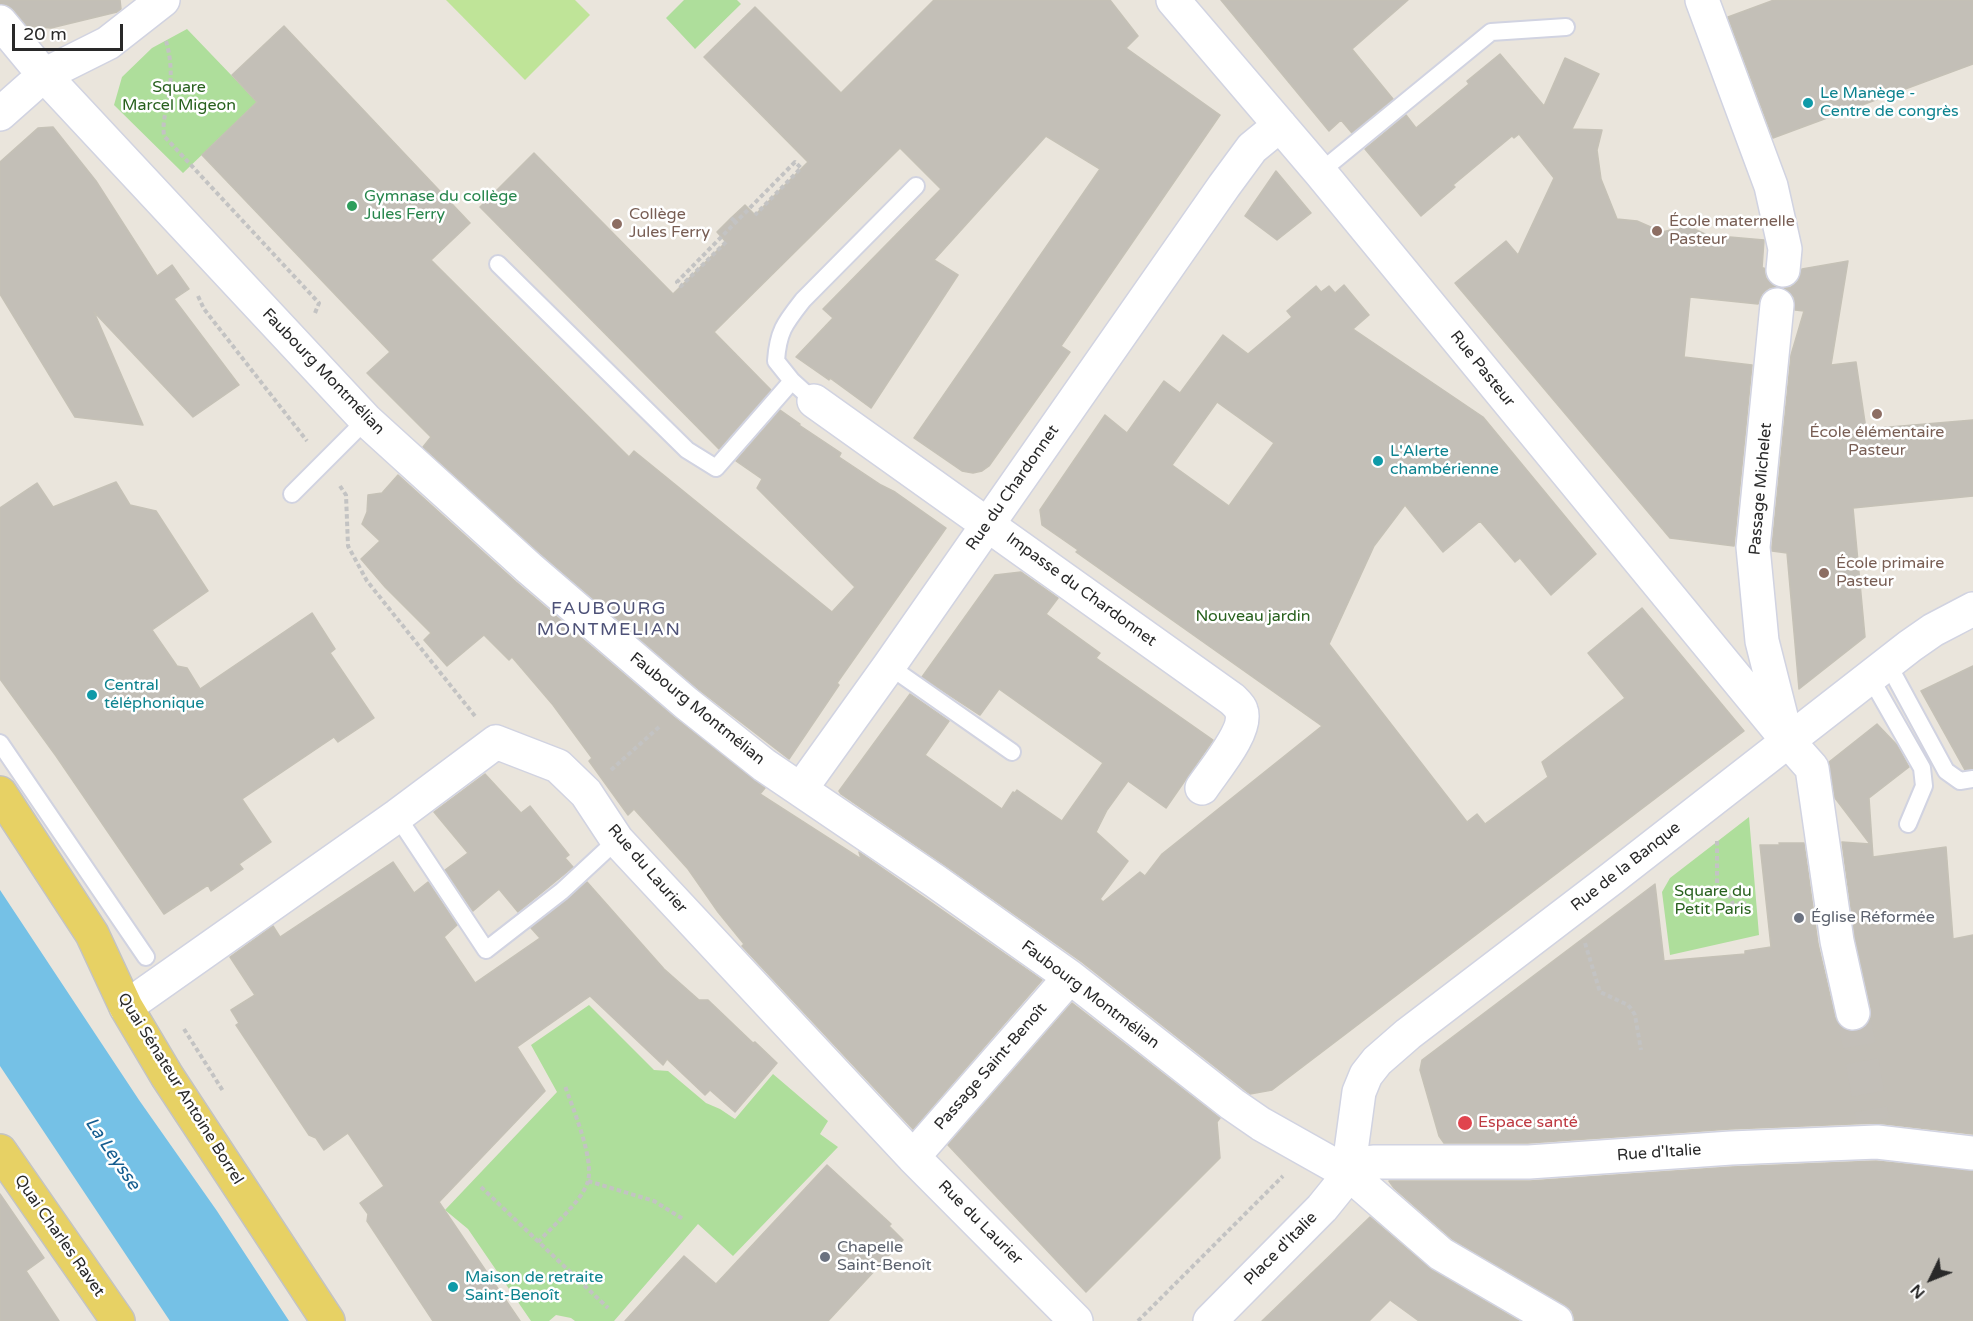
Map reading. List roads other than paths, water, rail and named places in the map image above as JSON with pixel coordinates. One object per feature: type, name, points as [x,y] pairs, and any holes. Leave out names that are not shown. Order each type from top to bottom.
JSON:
[{"type":"main road","name":"Quai Sénateur Antoine Borrel","points":[[0,793],[92,934],[126,1007],[167,1076],[328,1321]]},
{"type":"main road","name":"Quai Charles Ravet","points":[[0,1151],[118,1321]]},
{"type":"street","points":[[0,114],[44,75],[108,43],[163,0]]},
{"type":"street","name":"Rue Pasteur","points":[[1173,0],[1320,172],[1812,768],[1838,941],[1853,1013]]},
{"type":"street","points":[[1702,0],[1771,186],[1785,249],[1783,270]]},
{"type":"street","name":"Faubourg Montmélian","points":[[0,22],[44,75],[366,420],[404,452],[529,568],[686,703],[764,765],[805,785],[1070,977],[1232,1104],[1261,1124],[1347,1173],[1441,1254],[1556,1321]]},
{"type":"street","name":"Rue du Chardonnet","points":[[805,785],[1224,186],[1252,148],[1280,125]]},
{"type":"street","name":"Passage Michelet","points":[[1778,305],[1753,547],[1762,641],[1788,741]]},
{"type":"street","name":"Impasse du Chardonnet","points":[[803,391],[1232,699],[1241,709],[1243,722],[1237,737],[1202,788]]},
{"type":"street","name":"Rue de la Banque","points":[[1347,1173],[1359,1092],[1366,1075],[1377,1061],[1408,1034],[1879,670],[1932,630],[1973,609]]},
{"type":"street","name":"Rue du Laurier","points":[[397,816],[496,742],[558,766],[586,793],[618,840],[913,1157],[1076,1321]]},
{"type":"street","points":[[126,1007],[397,816]]},
{"type":"street","name":"Passage Saint-Benoît","points":[[913,1157],[1070,977]]},
{"type":"street","name":"Rue d'Italie","points":[[1347,1173],[1366,1163],[1374,1162],[1529,1162],[1721,1149],[1875,1132],[1973,1153]]},
{"type":"street","name":"Place d'Italie","points":[[1210,1321],[1332,1197],[1347,1173]]},
{"type":"lane","points":[[1320,172],[1491,32],[1566,27]]},
{"type":"lane","points":[[498,264],[687,450],[716,468],[803,391],[776,361],[777,340],[789,319],[803,300],[916,186]]},
{"type":"lane","points":[[292,494],[366,420]]},
{"type":"lane","points":[[889,666],[1012,752]]},
{"type":"lane","points":[[1879,670],[1946,771],[1960,781],[1973,779]]},
{"type":"lane","points":[[1879,670],[1922,768],[1924,786],[1908,824]]},
{"type":"lane","points":[[0,743],[146,957]]},
{"type":"lane","points":[[397,816],[486,950],[562,891],[618,840]]},
{"type":"water","name":"La Leysse","points":[[0,890],[289,1321],[170,1321],[0,1066]]},
{"type":"tunnel","points":[[1853,1013],[1873,1121]]},
{"type":"place","name":"Le Manège - Centre de congrès","points":[[1808,103]]},
{"type":"place","name":"Gymnase du collège Jules Ferry","points":[[352,206]]},
{"type":"place","name":"Collège Jules Ferry","points":[[617,224]]},
{"type":"place","name":"École maternelle Pasteur","points":[[1657,231]]},
{"type":"place","name":"École élémentaire Pasteur","points":[[1877,414]]},
{"type":"place","name":"L'Alerte chambérienne","points":[[1378,461]]},
{"type":"place","name":"École primaire Pasteur","points":[[1824,573]]},
{"type":"place","name":"Central téléphonique","points":[[92,695]]},
{"type":"place","name":"Église Réformée","points":[[1799,918]]},
{"type":"place","name":"Espace santé","points":[[1465,1123]]},
{"type":"place","name":"Chapelle Saint-Benoît","points":[[825,1257]]},
{"type":"place","name":"Maison de retraite Saint-Benoît","points":[[453,1287]]},
{"type":"district","name":"FAUBOURG MONTMELIAN","points":[[609,619]]},
{"type":"park label","name":"Square Marcel Migeon","points":[[179,97]]},
{"type":"park label","name":"Nouveau jardin","points":[[1253,617]]},
{"type":"park label","name":"Square du Petit Paris","points":[[1713,901]]}]
